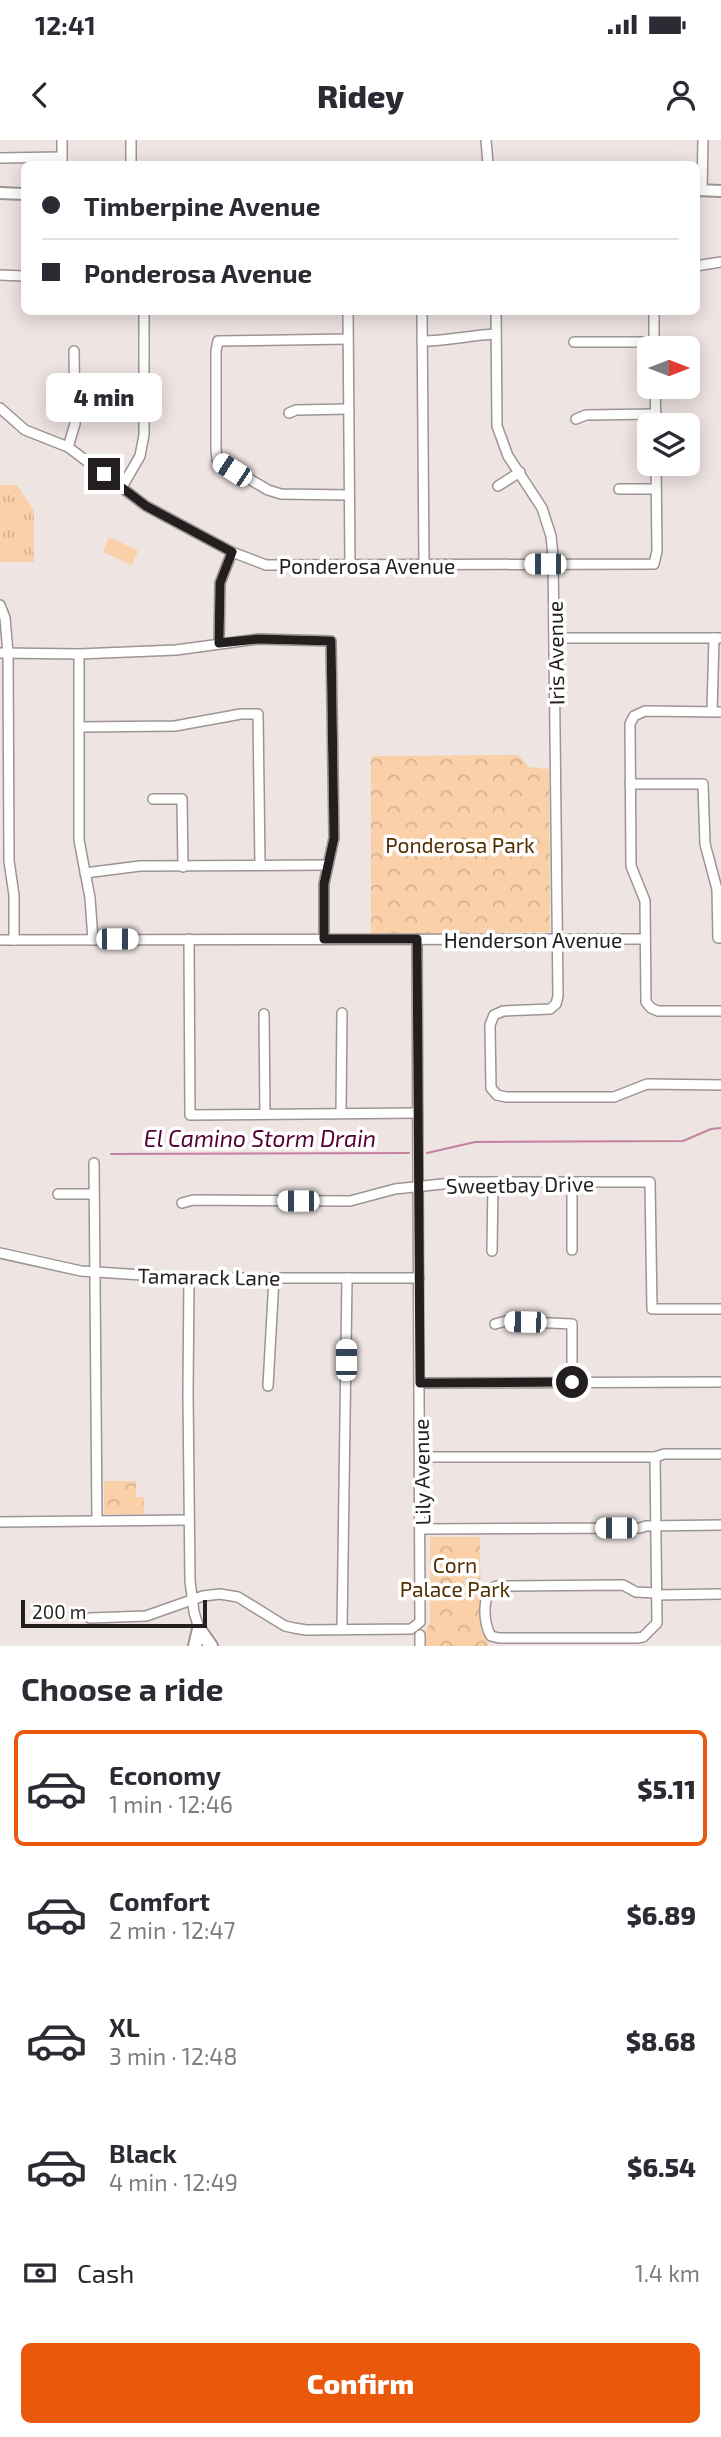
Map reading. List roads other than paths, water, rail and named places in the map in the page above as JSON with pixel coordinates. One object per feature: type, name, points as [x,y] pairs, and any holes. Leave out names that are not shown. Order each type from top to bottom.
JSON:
[{"type":"highway","points":[[195,1646],[200,1629]]},
{"type":"highway","points":[[200,1629],[211,1646]]},
{"type":"main road","points":[[700,190],[721,191]]},
{"type":"main road","points":[[0,193],[21,194]]},
{"type":"street","points":[[0,158],[62,161],[62,140]]},
{"type":"street","points":[[131,140],[131,161]]},
{"type":"street","points":[[486,140],[488,161]]},
{"type":"street","points":[[700,178],[703,140]]},
{"type":"street","points":[[700,265],[721,262]]},
{"type":"street","points":[[0,275],[21,276]]},
{"type":"street","points":[[122,487],[140,456],[145,435],[144,315]]},
{"type":"street","points":[[348,315],[350,565]]},
{"type":"street","points":[[422,315],[424,565]]},
{"type":"street","name":"Iris Avenue","points":[[496,315],[497,426],[508,456],[542,508],[551,536],[554,564],[558,996],[554,1006],[544,1010],[500,1011],[492,1019],[491,1084],[494,1093],[506,1097],[614,1097],[647,1084],[721,1085]]},
{"type":"street","points":[[654,315],[654,336]]},
{"type":"street","points":[[422,341],[496,334]]},
{"type":"street","points":[[348,339],[218,341],[216,351],[217,460],[268,490],[281,494],[349,495]]},
{"type":"street","points":[[574,342],[637,344]]},
{"type":"street","points":[[68,447],[75,424],[74,351]]},
{"type":"street","name":"Ponderosa Avenue","points":[[0,408],[26,430],[68,447],[146,506],[232,552],[266,565],[654,564],[657,551],[656,489]]},
{"type":"street","points":[[289,413],[296,410],[349,409]]},
{"type":"street","points":[[576,419],[586,415],[637,414]]},
{"type":"street","points":[[498,486],[520,472]]},
{"type":"street","points":[[619,489],[656,489],[656,476]]},
{"type":"street","points":[[219,643],[220,583],[232,552]]},
{"type":"street","points":[[0,605],[5,618],[4,861],[14,895],[15,940]]},
{"type":"street","points":[[555,638],[718,638],[716,712],[645,711],[634,716],[630,724],[630,784],[631,866],[645,901],[648,1005],[658,1011],[721,1011]]},
{"type":"street","points":[[4,653],[79,654],[176,650],[258,639],[331,641],[334,838],[324,884],[324,939]]},
{"type":"street","points":[[79,654],[79,840],[91,907],[93,940]]},
{"type":"street","points":[[79,727],[175,726],[241,714],[258,714],[260,865]]},
{"type":"street","points":[[630,784],[703,784],[705,844],[717,889],[720,938]]},
{"type":"street","points":[[153,799],[182,799],[183,867]]},
{"type":"street","points":[[85,873],[141,866],[328,865]]},
{"type":"street","points":[[189,939],[190,1115],[418,1113]]},
{"type":"street","name":"Lily Avenue","points":[[417,939],[420,1646]]},
{"type":"street","name":"Henderson Avenue","points":[[0,940],[645,939]]},
{"type":"street","points":[[341,1114],[342,1013]]},
{"type":"street","points":[[264,1014],[265,1114]]},
{"type":"street","points":[[94,1163],[97,1521]]},
{"type":"street","name":"Sweetbay Drive","points":[[182,1203],[193,1200],[351,1201],[395,1189],[461,1182],[650,1182],[652,1309],[721,1308]]},
{"type":"street","points":[[492,1251],[493,1182]]},
{"type":"street","points":[[572,1182],[572,1250]]},
{"type":"street","points":[[58,1194],[93,1194]]},
{"type":"street","name":"Tamarack Lane","points":[[0,1254],[94,1272],[189,1278],[419,1278]]},
{"type":"street","points":[[189,1278],[187,1394],[192,1600],[205,1646]]},
{"type":"street","points":[[268,1386],[274,1278]]},
{"type":"street","points":[[342,1629],[347,1278]]},
{"type":"street","points":[[495,1324],[506,1321],[572,1324],[572,1382]]},
{"type":"street","points":[[420,1383],[721,1382]]},
{"type":"street","points":[[420,1457],[655,1457],[664,1454],[721,1454]]},
{"type":"street","points":[[655,1457],[656,1594],[657,1623],[639,1638],[496,1638],[488,1632],[487,1593],[491,1587],[497,1586],[623,1585],[636,1592],[656,1594],[721,1594]]},
{"type":"street","points":[[0,1521],[190,1520]]},
{"type":"street","points":[[421,1530],[721,1525]]},
{"type":"street","points":[[90,1618],[146,1616],[213,1594],[231,1595],[294,1628],[419,1630]]},
{"type":"waterway","name":"El Camino Storm Drain","points":[[427,1153],[475,1142],[683,1141],[711,1129],[721,1128]]},
{"type":"waterway","name":"El Camino Storm Drain","points":[[111,1154],[409,1153]]},
{"type":"park label","name":"Ponderosa Park","points":[[460,844]]},
{"type":"park label","name":"Corn Palace Park","points":[[455,1576]]}]
